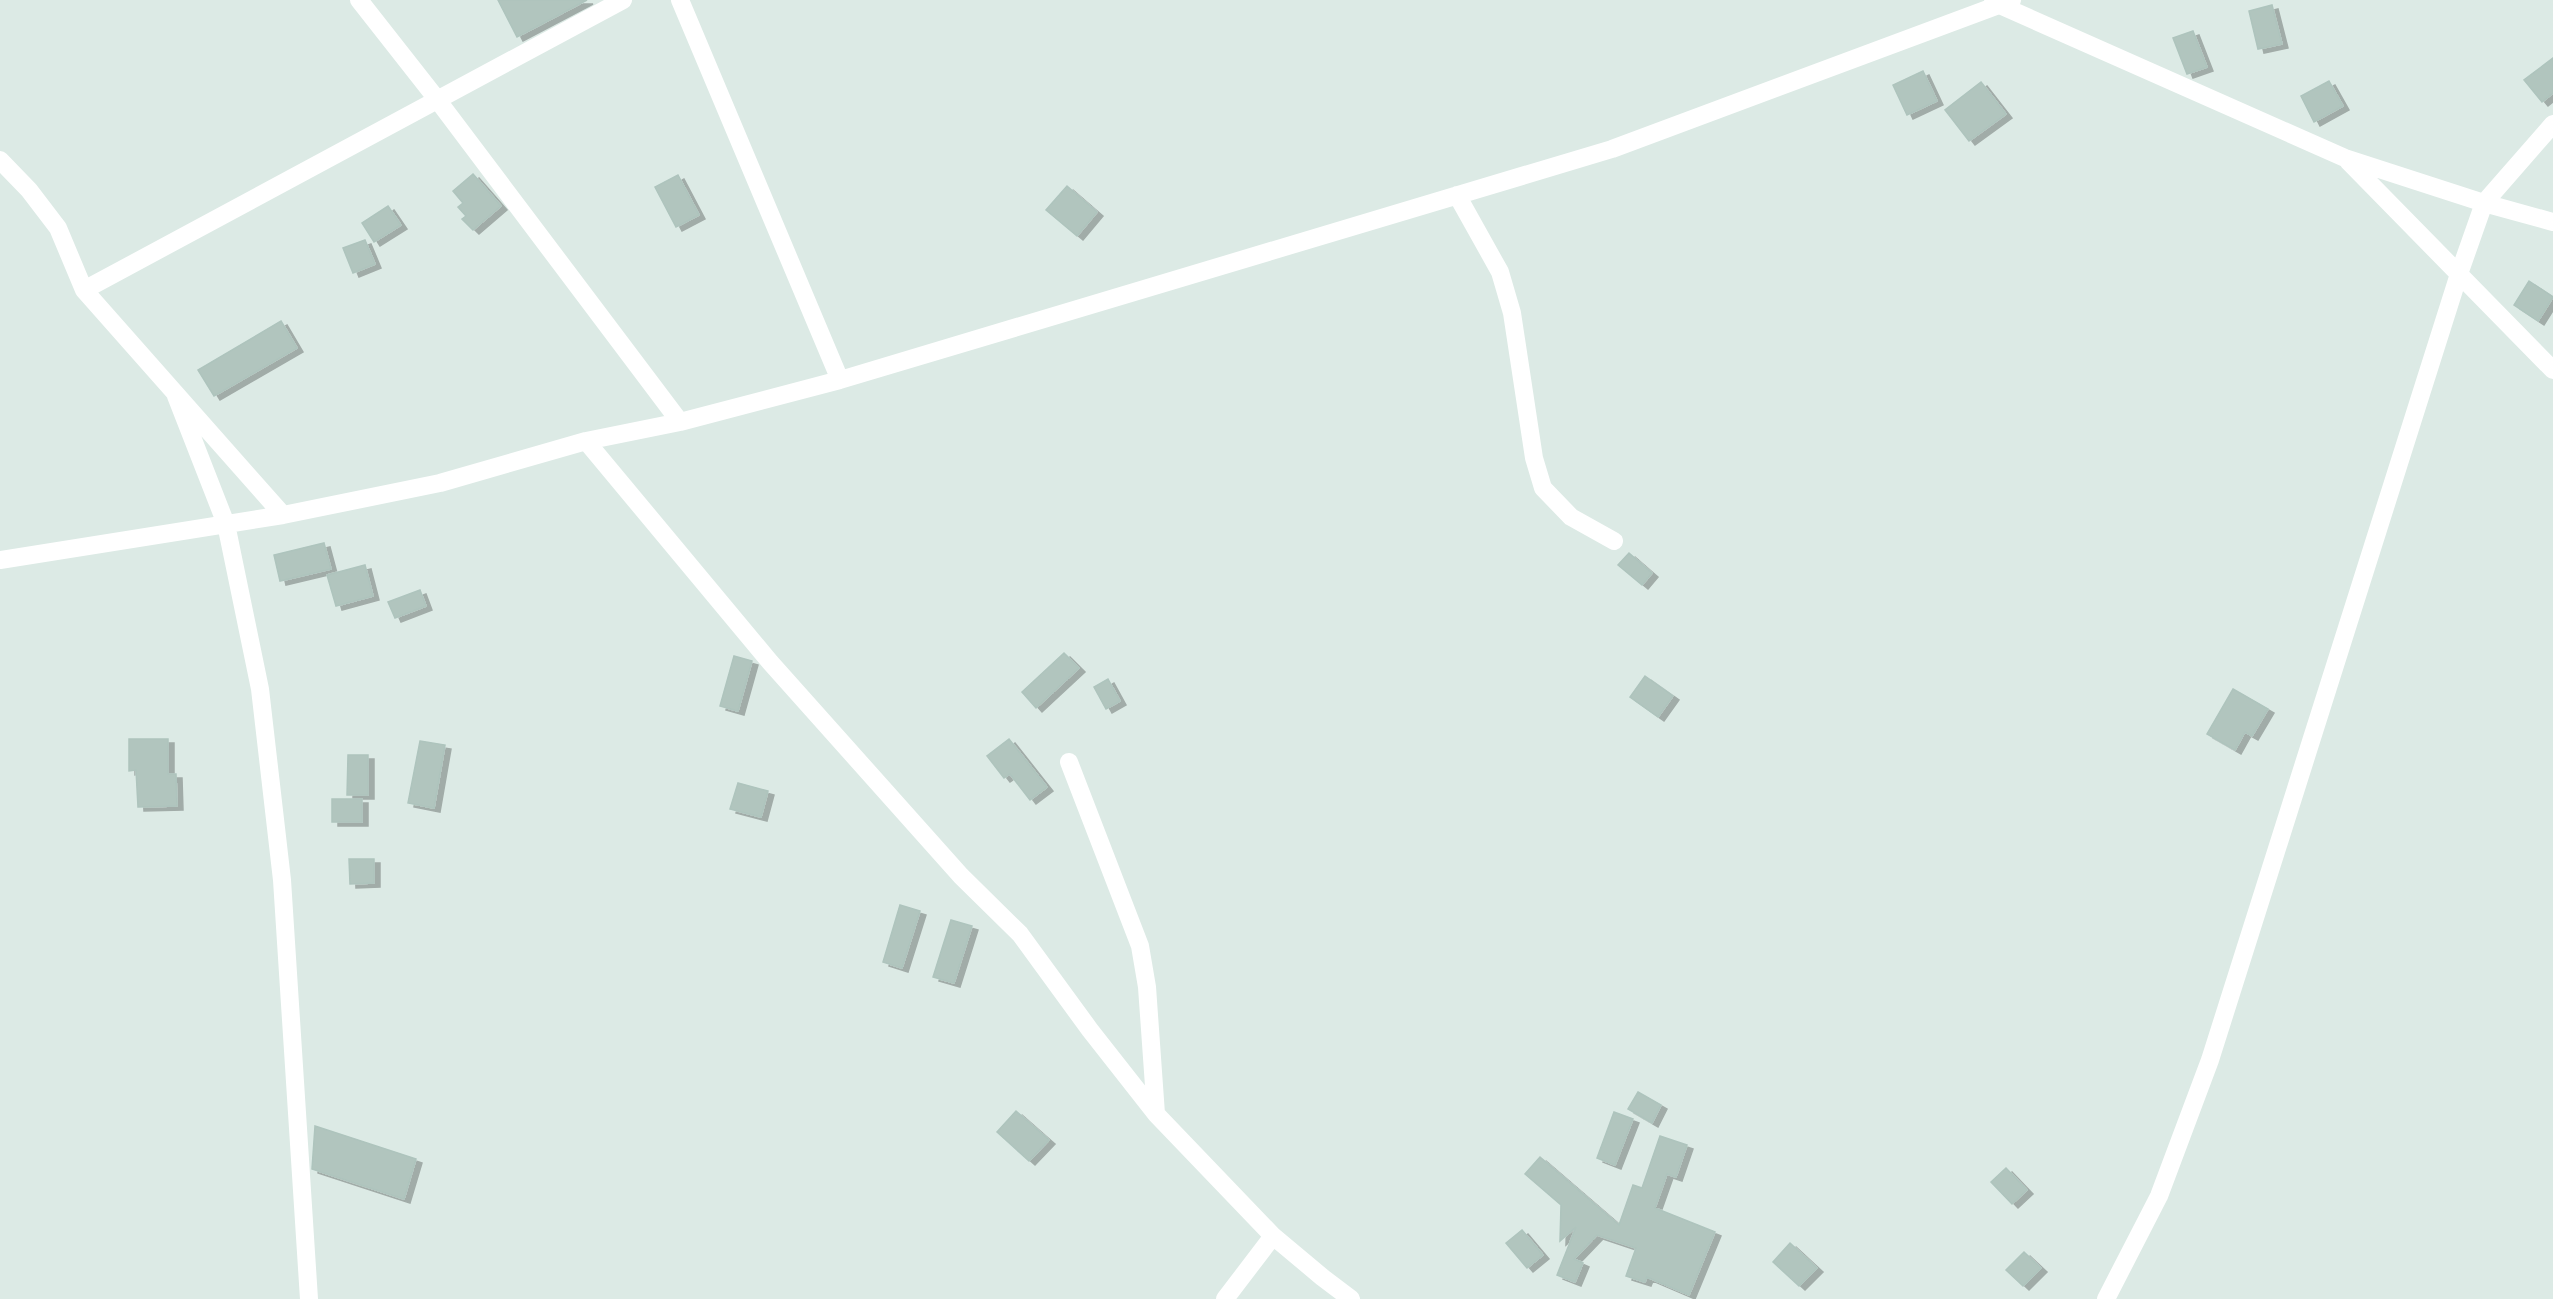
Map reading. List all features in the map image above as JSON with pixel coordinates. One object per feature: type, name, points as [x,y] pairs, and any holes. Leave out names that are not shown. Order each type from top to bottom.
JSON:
[{"type":"street","points":[[359,0],[680,422]]},
{"type":"street","points":[[84,290],[623,0]]},
{"type":"street","points":[[680,0],[840,380]]},
{"type":"street","points":[[0,560],[283,515],[440,483],[586,441],[680,422],[840,380],[1612,148],[2000,1],[2345,158],[2484,203],[2553,222]]},
{"type":"street","points":[[2106,1299],[2158,1196],[2210,1059],[2459,274],[2484,203],[2553,124]]},
{"type":"street","points":[[2345,158],[2553,370]]},
{"type":"street","points":[[0,160],[29,190],[58,228],[84,290],[283,515]]},
{"type":"street","points":[[1457,195],[1500,272],[1512,313],[1534,458],[1543,488],[1571,517],[1614,541]]},
{"type":"street","points":[[176,396],[226,524],[260,689],[282,880],[309,1299]]},
{"type":"street","points":[[586,441],[770,662],[961,876],[1020,934],[1090,1030],[1156,1114],[1273,1236],[1352,1299]]},
{"type":"street","points":[[1069,762],[1140,945],[1147,987],[1156,1114]]},
{"type":"street","points":[[1225,1299],[1273,1236]]},
{"type":"building","points":[[498,0],[587,0],[517,37]]},
{"type":"building","points":[[2272,5],[2282,44],[2258,49],[2249,11]]},
{"type":"building","points":[[2193,31],[2207,67],[2187,74],[2173,38]]},
{"type":"building","points":[[2553,58],[2553,93],[2542,102],[2524,80]]},
{"type":"building","points":[[1923,71],[1937,101],[1907,115],[1893,85]]},
{"type":"building","points":[[2329,81],[2343,106],[2314,122],[2301,96]]},
{"type":"building","points":[[1981,82],[2006,114],[1969,141],[1945,110]]},
{"type":"building","points":[[473,174],[501,206],[473,230],[462,219],[466,216],[458,207],[463,203],[453,191]]},
{"type":"building","points":[[678,175],[699,215],[676,227],[655,187]]},
{"type":"building","points":[[1067,186],[1097,212],[1077,236],[1046,210]]},
{"type":"building","points":[[388,206],[401,225],[374,242],[362,223]]},
{"type":"building","points":[[365,240],[375,264],[353,273],[343,248]]},
{"type":"building","points":[[2529,281],[2553,297],[2538,321],[2514,305]]},
{"type":"building","points":[[281,321],[297,348],[214,396],[198,370]]},
{"type":"building","points":[[324,543],[331,569],[280,581],[274,555]]},
{"type":"building","points":[[1629,553],[1652,573],[1642,585],[1618,565]]},
{"type":"building","points":[[365,565],[373,596],[336,606],[327,575]]},
{"type":"building","points":[[420,590],[426,606],[395,618],[388,602]]},
{"type":"building","points":[[1064,653],[1079,668],[1036,708],[1022,692]]},
{"type":"building","points":[[734,656],[752,661],[738,711],[720,706]]},
{"type":"building","points":[[1645,676],[1673,696],[1658,717],[1630,697]]},
{"type":"building","points":[[1108,679],[1120,701],[1106,709],[1094,687]]},
{"type":"building","points":[[2233,689],[2268,709],[2252,736],[2245,732],[2235,750],[2207,734]]},
{"type":"building","points":[[129,739],[168,739],[168,774],[176,774],[177,806],[138,807],[136,770],[129,771]]},
{"type":"building","points":[[1009,739],[1047,787],[1030,800],[1010,774],[1004,778],[987,756]]},
{"type":"building","points":[[420,741],[445,745],[434,808],[408,803]]},
{"type":"building","points":[[348,755],[368,755],[368,795],[347,795]]},
{"type":"building","points":[[738,783],[768,791],[761,817],[730,809]]},
{"type":"building","points":[[332,799],[362,799],[362,822],[332,822]]},
{"type":"building","points":[[349,859],[374,859],[374,883],[350,884]]},
{"type":"building","points":[[900,905],[920,911],[902,968],[883,962]]},
{"type":"building","points":[[951,920],[972,926],[954,983],[933,977]]},
{"type":"building","points":[[1638,1092],[1661,1105],[1652,1123],[1628,1109]]},
{"type":"building","points":[[1016,1111],[1049,1140],[1029,1161],[997,1132]]},
{"type":"building","points":[[1614,1112],[1633,1119],[1615,1165],[1597,1158]]},
{"type":"building","points":[[315,1126],[416,1159],[404,1199],[312,1169]]},
{"type":"building","points":[[1660,1136],[1687,1145],[1676,1177],[1667,1174],[1655,1208],[1715,1232],[1689,1295],[1647,1277],[1645,1282],[1626,1276],[1636,1248],[1597,1235],[1574,1259],[1583,1263],[1575,1282],[1557,1275],[1576,1227],[1560,1241],[1561,1205],[1525,1174],[1540,1157],[1619,1225],[1633,1185],[1642,1188]]},
{"type":"building","points":[[2006,1168],[2027,1190],[2012,1204],[1991,1182]]},
{"type":"building","points":[[1522,1230],[1543,1255],[1527,1268],[1506,1243]]},
{"type":"building","points":[[1790,1243],[1817,1268],[1799,1286],[1773,1262]]},
{"type":"building","points":[[2024,1252],[2041,1268],[2023,1286],[2006,1270]]}]
